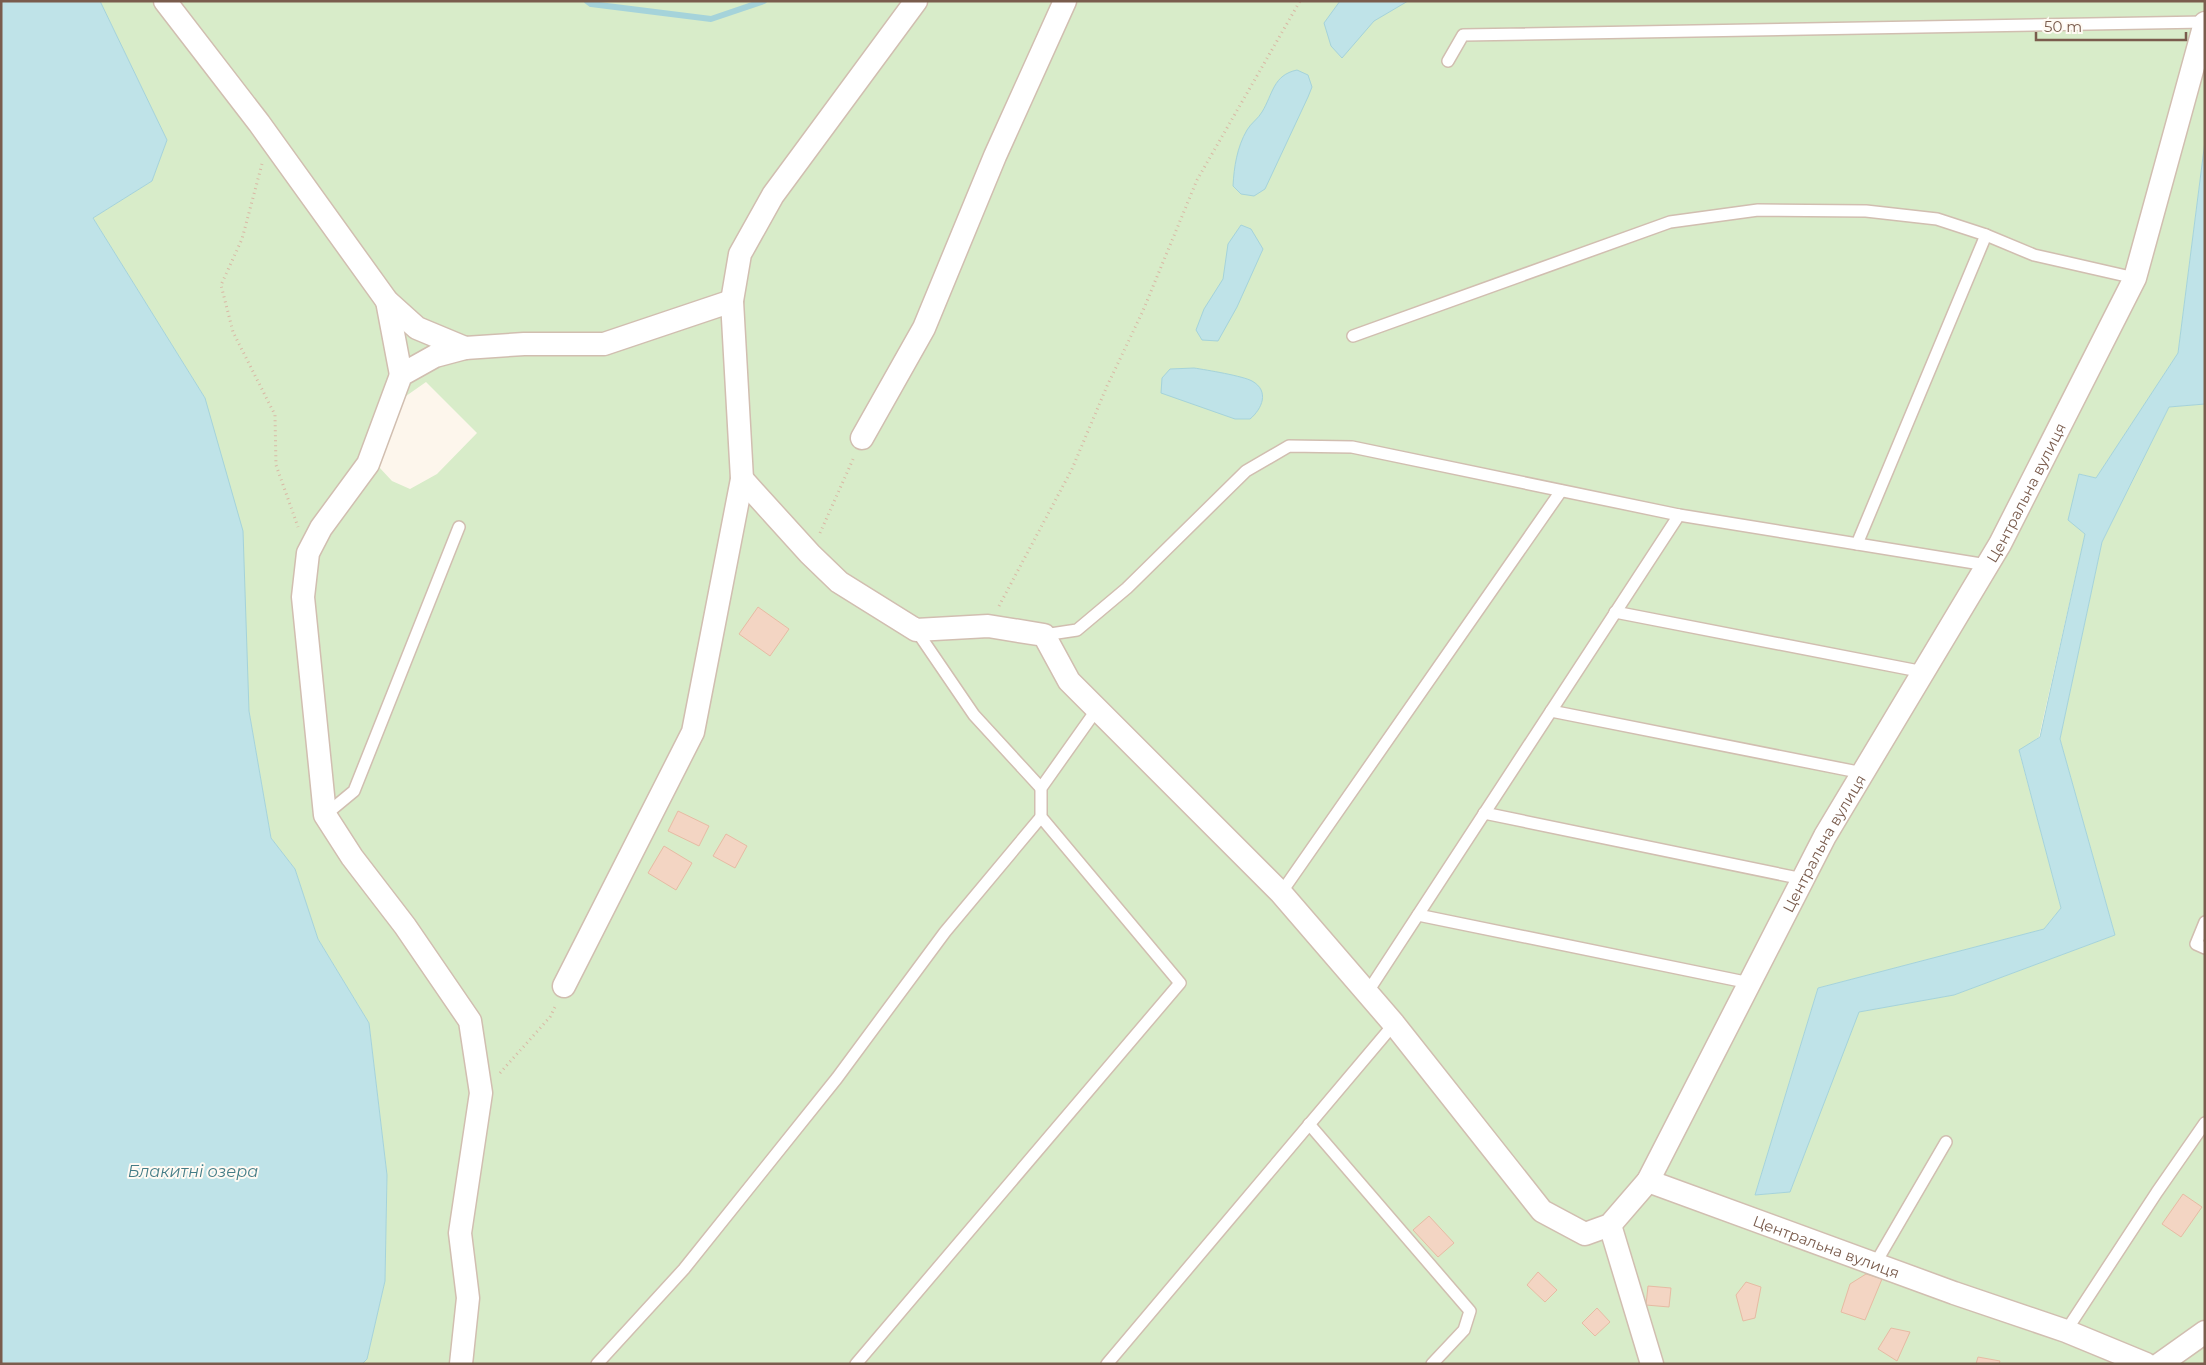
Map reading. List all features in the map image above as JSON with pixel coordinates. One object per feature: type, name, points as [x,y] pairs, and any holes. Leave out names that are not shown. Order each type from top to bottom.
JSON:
[{"type":"street","points":[[165,1],[259,123],[387,301],[417,328],[465,348]]},
{"type":"street","points":[[564,986],[693,732],[742,479],[732,301],[740,254],[772,195],[916,1]]},
{"type":"street","points":[[862,438],[924,328],[995,156],[1065,1]]},
{"type":"street","name":"Центральна вулиця","points":[[2146,1364],[2066,1331],[1648,1181],[1825,836],[2000,544],[2135,278],[2205,22]]},
{"type":"street","points":[[387,301],[401,375],[368,464],[321,528],[308,554],[303,597],[325,815],[352,857],[405,926],[470,1021],[481,1093],[460,1233],[468,1298],[461,1364]]},
{"type":"street","points":[[401,375],[435,356],[465,348],[524,344],[604,344],[732,301]]},
{"type":"street","points":[[742,479],[810,554],[839,582],[916,630],[988,626],[1044,635],[1068,681],[1281,893],[1394,1024],[1542,1211],[1584,1234],[1610,1225],[1648,1181]]},
{"type":"street","points":[[1610,1225],[1652,1364]]},
{"type":"street","points":[[2160,1364],[2205,1332]]},
{"type":"lane","points":[[1448,61],[1463,35],[2205,22]]},
{"type":"lane","points":[[1353,336],[1670,222],[1758,210],[1866,211],[1936,219],[2034,255],[2135,278]]},
{"type":"lane","points":[[1857,544],[1986,236]]},
{"type":"lane","points":[[1044,635],[1077,630],[1127,588],[1246,470],[1289,446],[1352,448],[1679,515],[1988,565]]},
{"type":"lane","points":[[1281,893],[1561,491]]},
{"type":"lane","points":[[1367,993],[1679,515]]},
{"type":"lane","points":[[325,815],[354,791],[459,528]]},
{"type":"lane","points":[[1616,612],[1924,672]]},
{"type":"lane","points":[[916,630],[974,715],[1042,788]]},
{"type":"lane","points":[[597,1364],[684,1269],[837,1078],[945,932],[1041,817],[1042,788],[1096,709]]},
{"type":"lane","points":[[1551,711],[1863,773]]},
{"type":"lane","points":[[1484,813],[1803,879]]},
{"type":"lane","points":[[856,1364],[1180,983],[1041,817]]},
{"type":"lane","points":[[1418,915],[1750,983]]},
{"type":"lane","points":[[2205,922],[2196,944],[2205,948]]},
{"type":"lane","points":[[1107,1364],[1394,1024]]},
{"type":"lane","points":[[2066,1331],[2157,1192],[2205,1123]]},
{"type":"lane","points":[[1309,1124],[1470,1311],[1464,1330],[1432,1364]]},
{"type":"lane","points":[[1875,1264],[1946,1142]]},
{"type":"path","points":[[988,626],[1072,469],[1107,386],[1142,313],[1197,180],[1300,1]]},
{"type":"path","points":[[268,138],[262,168],[242,238],[221,286],[233,332],[275,415],[276,465],[308,554]]},
{"type":"path","points":[[810,554],[862,438]]},
{"type":"path","points":[[481,1093],[550,1017],[564,986]]},
{"type":"green space","points":[[100,1],[2205,1],[2205,141],[2178,353],[2096,478],[2080,474],[2069,520],[2085,534],[2039,737],[2019,751],[2061,908],[2044,929],[1818,988],[1755,1195],[1790,1192],[1858,1012],[1954,995],[2115,935],[2060,739],[2102,542],[2169,407],[2205,404],[2205,1364],[362,1364],[367,1359],[385,1281],[387,1175],[369,1023],[318,939],[295,869],[271,838],[249,711],[205,398],[93,218],[152,181],[167,140]],"holes":[[[426,382],[477,433],[437,474],[410,489],[392,481],[378,466],[406,396]]]},
{"type":"water","name":"Блакитні озера","points":[[1,1],[100,1],[167,140],[152,181],[93,218],[205,398],[243,531],[249,711],[271,838],[295,869],[318,939],[369,1023],[387,1175],[385,1281],[367,1359],[362,1364],[1,1364]]},
{"type":"water","points":[[1340,1],[1408,1],[1374,21],[1342,58],[1331,46],[1324,23]]},
{"type":"water","points":[[1297,70],[1308,75],[1312,87],[1308,97],[1265,189],[1254,196],[1241,194],[1233,186],[1234,172],[1241,143],[1249,128],[1262,112],[1278,81],[1283,76]]},
{"type":"water","points":[[2205,141],[2205,404],[2169,407],[2102,542],[2060,739],[2115,935],[1954,995],[1859,1012],[1790,1192],[1755,1195],[1818,988],[2044,929],[2061,908],[2019,750],[2040,737],[2085,534],[2068,520],[2079,474],[2096,478],[2178,353]]},
{"type":"water","points":[[1241,225],[1251,229],[1263,249],[1237,307],[1218,341],[1202,340],[1196,330],[1204,309],[1223,279],[1228,244]]},
{"type":"water","points":[[1194,368],[1233,375],[1252,381],[1261,390],[1262,400],[1258,410],[1250,419],[1235,419],[1161,393],[1162,378],[1170,369]]},
{"type":"building","points":[[758,607],[789,629],[770,656],[739,634]]},
{"type":"building","points":[[678,811],[709,826],[699,846],[668,831]]},
{"type":"building","points":[[726,834],[747,846],[735,868],[713,856]]},
{"type":"building","points":[[664,846],[692,863],[676,890],[648,873]]},
{"type":"building","points":[[2183,1194],[2202,1207],[2181,1237],[2162,1224]]},
{"type":"building","points":[[1429,1216],[1454,1243],[1438,1257],[1413,1230]]},
{"type":"building","points":[[1538,1272],[1557,1290],[1545,1302],[1527,1285]]},
{"type":"building","points":[[1866,1274],[1882,1279],[1865,1320],[1841,1312],[1850,1284]]},
{"type":"building","points":[[1746,1282],[1761,1287],[1755,1318],[1743,1321],[1736,1295]]},
{"type":"building","points":[[1648,1286],[1671,1288],[1669,1307],[1646,1305]]},
{"type":"building","points":[[1597,1308],[1610,1322],[1595,1336],[1582,1323]]},
{"type":"building","points":[[1891,1328],[1910,1332],[1897,1361],[1878,1349]]},
{"type":"building","points":[[1978,1357],[2000,1361],[1999,1364],[1976,1364]]},
{"type":"waterway","points":[[587,1],[591,4],[711,19],[764,1]]}]
